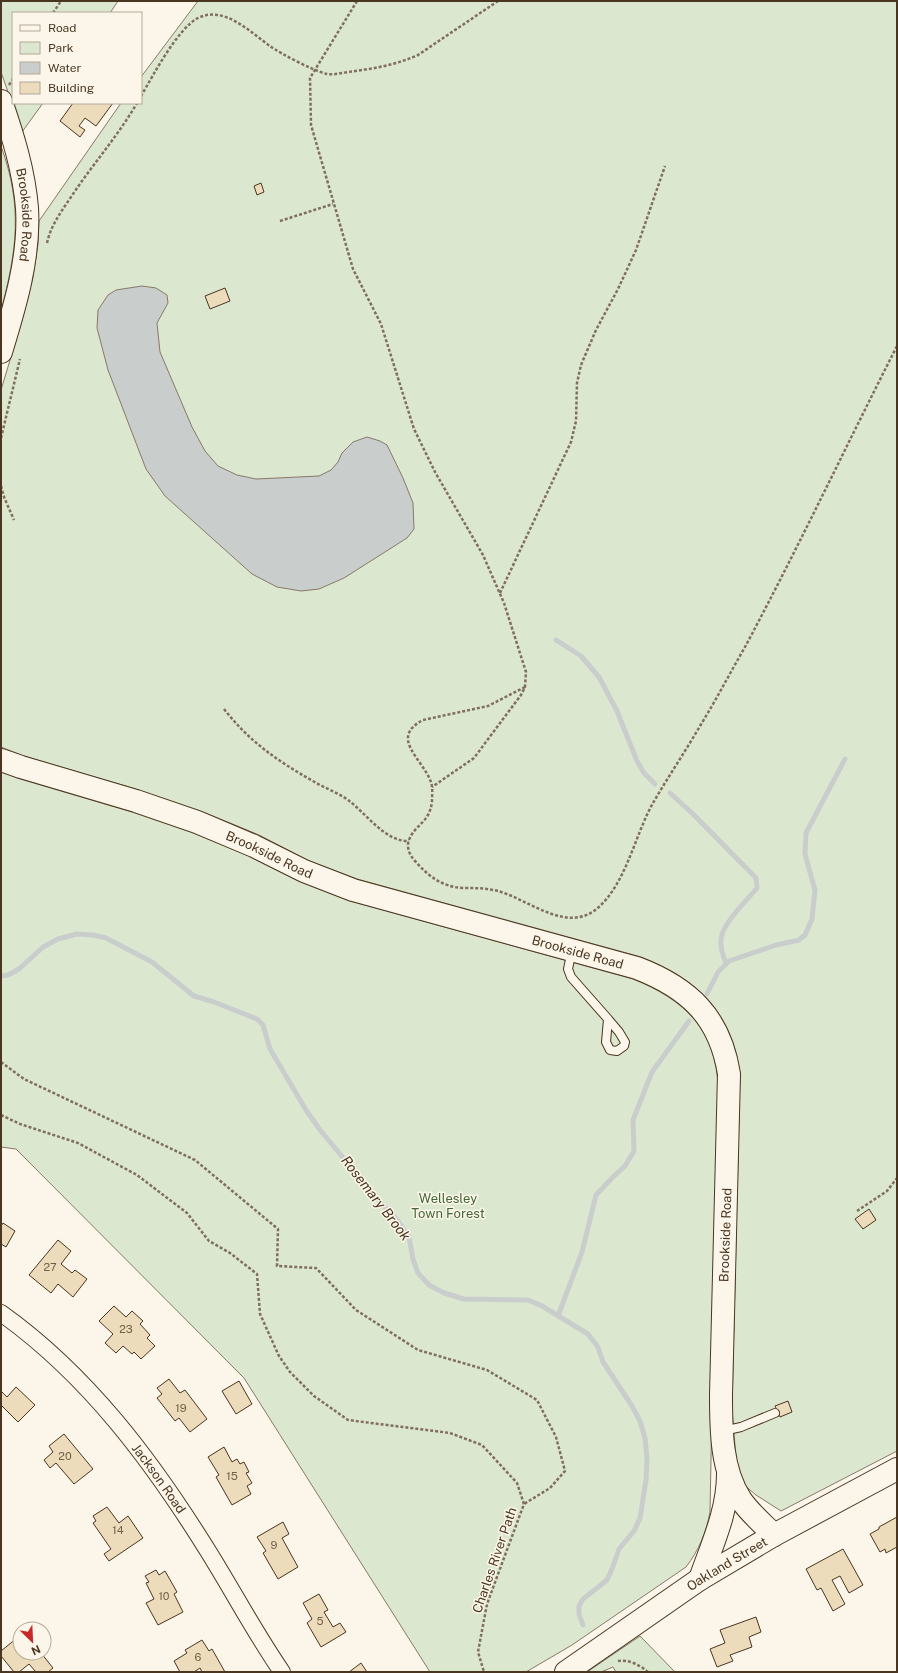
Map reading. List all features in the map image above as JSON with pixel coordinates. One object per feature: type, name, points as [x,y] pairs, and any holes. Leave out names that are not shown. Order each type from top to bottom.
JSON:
[{"type":"street","name":"Brookside Road","points":[[1,101],[19,159],[25,189],[27,220],[26,243],[11,353]]},
{"type":"street","name":"Brookside Road","points":[[1,760],[136,801],[197,822],[254,846],[304,871],[354,890],[637,968],[663,979],[678,988],[694,1002],[709,1019],[724,1051],[729,1074],[730,1089],[721,1395],[722,1431],[728,1471],[728,1488],[725,1506],[700,1579]]},
{"type":"street","name":"Jackson Road","points":[[1,1313],[34,1339],[56,1359],[105,1408],[139,1449],[194,1529],[282,1672]]},
{"type":"street","name":"Oakland Street","points":[[566,1672],[700,1579],[774,1535],[897,1469]]},
{"type":"street","name":"Brookside Road","points":[[728,1471],[741,1500],[774,1535]]},
{"type":"lane","points":[[572,950],[568,969],[571,977],[608,1019]]},
{"type":"lane","points":[[722,1431],[741,1427],[775,1413]]},
{"type":"path","points":[[54,12],[61,1]]},
{"type":"path","points":[[357,1],[310,78],[311,125],[353,269],[381,324],[414,429],[436,472],[483,555],[500,594],[524,664],[526,678],[525,687],[510,712],[474,758],[432,787]]},
{"type":"path","points":[[142,94],[174,42],[196,19],[212,14],[227,17],[271,47],[315,70],[333,74],[373,69],[410,59],[498,1]]},
{"type":"path","points":[[48,243],[53,224],[136,104]]},
{"type":"path","points":[[500,594],[571,442],[576,421],[578,383],[581,365],[593,335],[618,289],[636,250],[665,166]]},
{"type":"path","points":[[280,221],[333,204]]},
{"type":"path","points":[[525,687],[488,706],[457,714],[427,718],[414,724],[410,728],[407,736],[408,741],[428,775],[432,787],[432,800],[428,816],[414,833],[408,846],[411,857],[421,868],[440,883],[450,886],[493,890],[509,895],[553,914],[568,918],[584,916],[601,905],[624,869],[651,806],[700,726],[748,640],[897,346]]},
{"type":"path","points":[[1,438],[11,353]]},
{"type":"path","points":[[1,486],[14,520]]},
{"type":"path","points":[[224,709],[246,734],[277,760],[347,800],[394,839],[401,842],[409,841]]},
{"type":"path","points":[[1,1062],[24,1079],[195,1160],[278,1229],[277,1266],[316,1268],[356,1310],[418,1350],[487,1370],[536,1400],[556,1438],[565,1471],[550,1488],[524,1504]]},
{"type":"path","name":"Charles River Path","points":[[1,1115],[20,1124],[78,1143],[136,1175],[187,1213],[209,1241],[230,1253],[257,1274],[260,1314],[279,1356],[290,1372],[314,1396],[348,1420],[450,1433],[482,1445],[517,1483],[524,1504],[487,1604],[478,1652],[484,1672]]},
{"type":"path","points":[[857,1211],[879,1198],[887,1191],[897,1178]]},
{"type":"path","points":[[612,1662],[624,1660],[643,1667],[648,1672]]},
{"type":"green space","points":[[1,1],[118,1],[111,12],[12,12],[12,103],[1,72]]},
{"type":"green space","points":[[198,1],[897,1],[897,1451],[781,1511],[756,1495],[743,1484],[737,1470],[732,1409],[740,1073],[736,1051],[729,1032],[720,1015],[708,1000],[679,975],[641,957],[357,879],[309,861],[259,835],[201,811],[139,790],[24,756],[1,747],[1,390],[23,317],[33,277],[38,244],[39,221],[120,104],[142,104],[142,76]]},
{"type":"green space","points":[[12,104],[42,104],[22,132]]},
{"type":"green space","points":[[1,146],[13,189],[15,228],[11,268],[1,311]]},
{"type":"green space","name":"Wellesley Town Forest","points":[[1,772],[132,812],[193,833],[249,856],[299,881],[350,901],[633,979],[652,987],[668,997],[682,1007],[695,1020],[712,1050],[716,1068],[718,1089],[710,1512],[701,1541],[695,1554],[686,1567],[572,1645],[526,1672],[430,1672],[244,1378],[16,1149],[1,1147]]},
{"type":"green space","points":[[640,1636],[675,1672],[616,1672],[613,1667],[601,1672],[587,1672]]},
{"type":"water","points":[[142,286],[156,288],[167,295],[168,303],[157,323],[160,352],[192,427],[205,451],[218,466],[237,475],[256,479],[319,476],[331,470],[338,462],[342,453],[353,442],[367,437],[380,441],[387,445],[413,503],[414,529],[407,538],[344,578],[319,589],[301,591],[277,587],[252,574],[165,496],[146,469],[108,370],[97,328],[98,310],[108,295],[116,290]]},
{"type":"building","points":[[72,104],[112,104],[96,126],[85,118],[79,126],[85,130],[80,137],[60,121]]},
{"type":"building","points":[[261,183],[264,192],[257,195],[254,186]]},
{"type":"building","points":[[225,288],[230,301],[210,309],[205,296]]},
{"type":"building","points":[[869,1209],[876,1220],[863,1229],[855,1219]]},
{"type":"building","points":[[3,1223],[15,1231],[6,1247],[1,1244],[1,1226]]},
{"type":"building","points":[[58,1240],[71,1251],[61,1264],[72,1273],[75,1270],[87,1279],[73,1297],[58,1284],[51,1293],[29,1275]]},
{"type":"building","points":[[114,1306],[126,1317],[132,1311],[143,1321],[140,1324],[150,1335],[147,1338],[155,1346],[141,1359],[134,1352],[132,1354],[123,1346],[116,1353],[105,1343],[113,1334],[99,1321]]},
{"type":"building","points":[[169,1379],[180,1393],[185,1390],[207,1419],[190,1432],[179,1418],[175,1421],[157,1398],[162,1394],[157,1388]]},
{"type":"building","points":[[239,1381],[252,1404],[236,1414],[222,1391]]},
{"type":"building","points":[[16,1387],[35,1405],[18,1422],[1,1405],[1,1391],[7,1397]]},
{"type":"building","points":[[788,1401],[792,1412],[780,1417],[775,1406]]},
{"type":"building","points":[[64,1434],[93,1469],[74,1484],[56,1463],[50,1468],[44,1460],[53,1452],[49,1446]]},
{"type":"building","points":[[224,1447],[232,1462],[237,1459],[240,1464],[244,1462],[249,1472],[246,1473],[252,1483],[247,1486],[251,1494],[232,1505],[216,1477],[219,1475],[208,1457]]},
{"type":"building","points":[[107,1507],[119,1523],[128,1516],[143,1538],[109,1561],[104,1554],[111,1549],[93,1523],[96,1521],[93,1516]]},
{"type":"building","points":[[897,1517],[897,1547],[886,1553],[885,1549],[880,1552],[870,1534]]},
{"type":"building","points":[[283,1522],[289,1534],[282,1538],[298,1567],[278,1579],[263,1553],[266,1551],[257,1537]]},
{"type":"building","points":[[843,1549],[863,1585],[849,1593],[840,1576],[832,1580],[845,1604],[833,1611],[821,1588],[817,1590],[806,1569]]},
{"type":"building","points":[[156,1570],[159,1575],[165,1571],[177,1592],[174,1594],[183,1612],[158,1625],[146,1603],[154,1599],[146,1583],[149,1582],[145,1576]]},
{"type":"building","points":[[319,1594],[328,1610],[324,1612],[333,1627],[340,1623],[346,1632],[321,1647],[307,1623],[312,1619],[303,1603]]},
{"type":"building","points":[[756,1617],[761,1632],[749,1637],[752,1647],[730,1655],[733,1661],[717,1667],[710,1649],[725,1643],[720,1630]]},
{"type":"building","points":[[202,1640],[209,1651],[212,1649],[225,1672],[202,1672],[200,1668],[194,1672],[180,1672],[174,1661],[187,1653],[185,1650]]},
{"type":"building","points":[[12,1642],[12,1661],[47,1661],[53,1668],[48,1672],[36,1672],[29,1664],[19,1672],[14,1672],[1,1656],[1,1651]]},
{"type":"building","points":[[361,1663],[367,1672],[349,1672]]},
{"type":"waterway","points":[[556,640],[581,656],[599,677],[617,711],[637,761],[644,773],[655,784]]},
{"type":"waterway","points":[[707,994],[718,972],[729,961],[776,945],[799,940],[805,935],[812,919],[815,890],[805,854],[806,833],[845,759]]},
{"type":"waterway","points":[[670,793],[692,813],[756,878],[757,888],[730,919],[722,933],[721,946],[726,963]]},
{"type":"waterway","name":"Rosemary Brook","points":[[1,976],[8,975],[19,969],[43,947],[58,939],[77,934],[93,935],[106,938],[152,962],[194,996],[214,1002],[257,1019],[263,1025],[270,1049],[306,1110],[320,1130],[380,1202],[398,1221],[409,1237],[413,1259],[418,1273],[429,1285],[444,1293],[464,1299],[528,1300],[542,1306],[588,1334],[598,1347],[603,1362],[640,1421],[645,1438],[647,1459],[646,1480],[640,1518],[634,1531],[619,1549],[607,1580],[583,1599],[579,1606],[579,1614],[583,1625]]},
{"type":"waterway","points":[[558,1316],[582,1252],[596,1195],[625,1166],[634,1151],[633,1120],[652,1072],[689,1021]]}]
